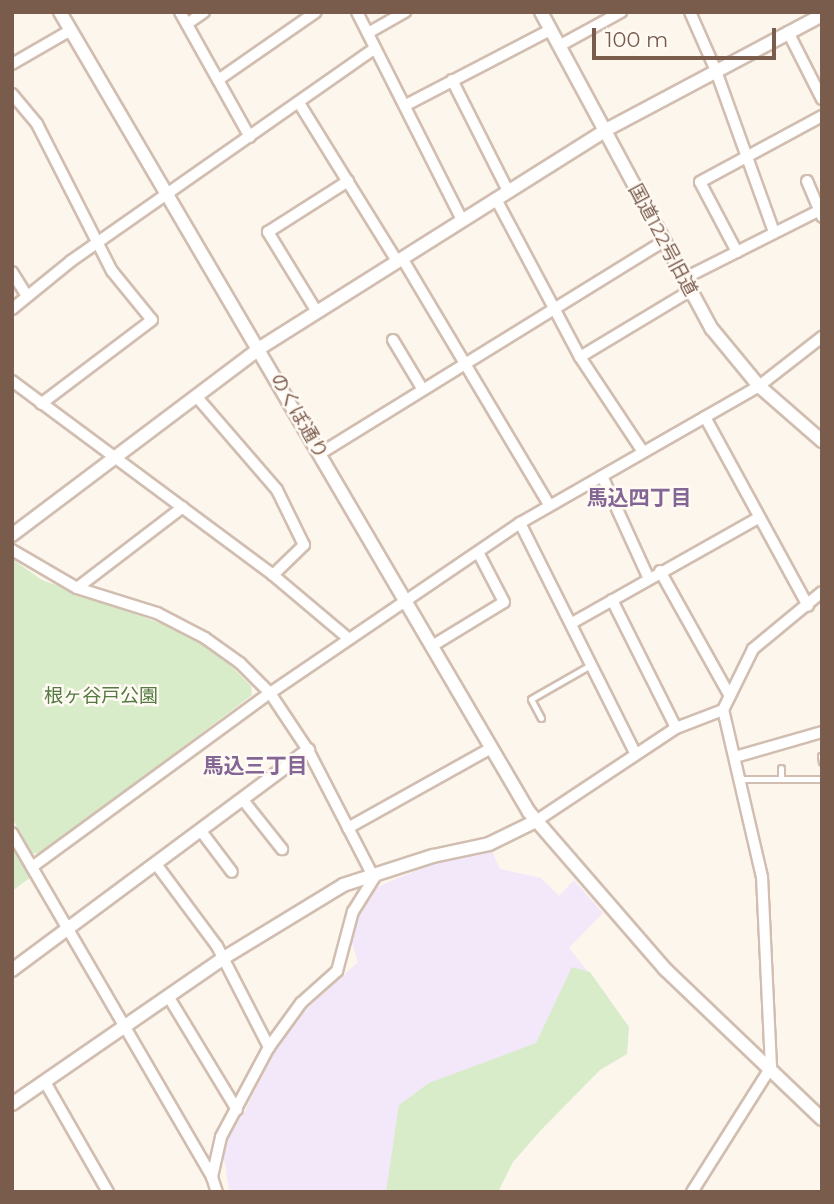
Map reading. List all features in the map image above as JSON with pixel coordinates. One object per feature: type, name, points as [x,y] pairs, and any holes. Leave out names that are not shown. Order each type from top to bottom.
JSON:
[{"type":"street","points":[[180,12],[250,137]]},
{"type":"street","points":[[187,24],[204,12]]},
{"type":"street","points":[[218,80],[316,12]]},
{"type":"street","points":[[357,12],[462,220]]},
{"type":"street","points":[[368,33],[405,12]]},
{"type":"street","name":"国道122号旧道","points":[[541,12],[687,285],[725,348],[759,386],[822,442]]},
{"type":"street","points":[[559,46],[621,12]]},
{"type":"street","points":[[690,12],[716,71],[774,233]]},
{"type":"street","points":[[12,535],[260,348],[606,130],[822,15]]},
{"type":"street","points":[[12,64],[67,18]]},
{"type":"street","name":"のくぼ通り","points":[[67,18],[536,821],[666,969],[719,1024],[771,1067],[822,1119]]},
{"type":"street","points":[[406,105],[550,30]]},
{"type":"street","points":[[788,32],[822,99]]},
{"type":"street","points":[[12,309],[98,244],[375,48]]},
{"type":"street","points":[[452,80],[508,191]]},
{"type":"street","points":[[12,94],[37,124],[112,271],[152,320],[41,404]]},
{"type":"street","points":[[299,103],[466,364],[549,505]]},
{"type":"street","points":[[737,252],[701,182],[822,116]]},
{"type":"street","points":[[317,312],[268,232],[348,181]]},
{"type":"street","points":[[580,358],[737,252],[821,212],[807,181]]},
{"type":"street","points":[[496,199],[580,358],[643,452]]},
{"type":"street","points":[[321,453],[664,241]]},
{"type":"street","points":[[12,272],[27,296]]},
{"type":"street","points":[[32,867],[270,693],[520,523],[759,386],[822,337]]},
{"type":"street","points":[[393,340],[423,390]]},
{"type":"street","points":[[12,381],[273,575],[349,639]]},
{"type":"street","points":[[196,396],[276,489],[304,545],[273,575]]},
{"type":"street","points":[[705,417],[808,606]]},
{"type":"street","points":[[602,476],[648,577]]},
{"type":"street","points":[[77,589],[183,507]]},
{"type":"street","points":[[572,623],[648,577],[758,518]]},
{"type":"street","points":[[520,523],[635,753]]},
{"type":"street","points":[[12,550],[77,589],[157,613],[205,638],[270,693],[308,750],[374,878]]},
{"type":"street","points":[[432,646],[504,602],[478,552]]},
{"type":"street","points":[[660,571],[730,696]]},
{"type":"street","points":[[692,1192],[771,1067],[762,877],[723,710],[753,649],[822,592]]},
{"type":"street","points":[[612,600],[676,729]]},
{"type":"street","points":[[12,1104],[222,959],[343,885],[374,878],[433,856],[489,845],[536,821],[635,753],[676,729],[723,710]]},
{"type":"street","points":[[735,757],[822,732]]},
{"type":"street","points":[[348,828],[491,748]]},
{"type":"street","points":[[12,970],[308,750]]},
{"type":"street","points":[[243,800],[282,849]]},
{"type":"street","points":[[201,831],[232,872]]},
{"type":"street","points":[[12,833],[212,1177],[217,1192]]},
{"type":"street","points":[[156,864],[222,959],[269,1047]]},
{"type":"street","points":[[212,1177],[221,1137],[269,1047],[301,1003],[337,971],[353,911],[374,878]]},
{"type":"street","points":[[167,996],[237,1110]]},
{"type":"street","points":[[45,1082],[108,1192]]},
{"type":"lane","points":[[541,718],[531,699],[592,664]]},
{"type":"lane","points":[[821,755],[822,762]]},
{"type":"lane","points":[[781,768],[781,779]]},
{"type":"lane","points":[[740,779],[822,779]]},
{"type":"shaded area","points":[[492,851],[500,869],[541,878],[559,896],[574,880],[603,913],[569,948],[594,979],[439,1154],[433,1192],[229,1192],[225,1162],[220,1158],[225,1137],[238,1114],[242,1117],[279,1040],[303,1012],[358,962],[351,940],[354,922],[370,890],[439,861]]},
{"type":"green space","name":"根ヶ谷戸公園","points":[[12,559],[42,580],[187,633],[214,649],[251,686],[252,695],[41,854],[32,853],[12,818]]},
{"type":"green space","points":[[12,845],[31,877],[12,891]]},
{"type":"green space","points":[[572,967],[590,972],[629,1027],[627,1054],[600,1070],[541,1130],[513,1162],[498,1192],[386,1192],[399,1105],[429,1083],[536,1043]]},
{"type":"district","name":"馬込四丁目","points":[[639,498]]},
{"type":"district","name":"馬込三丁目","points":[[255,766]]}]
